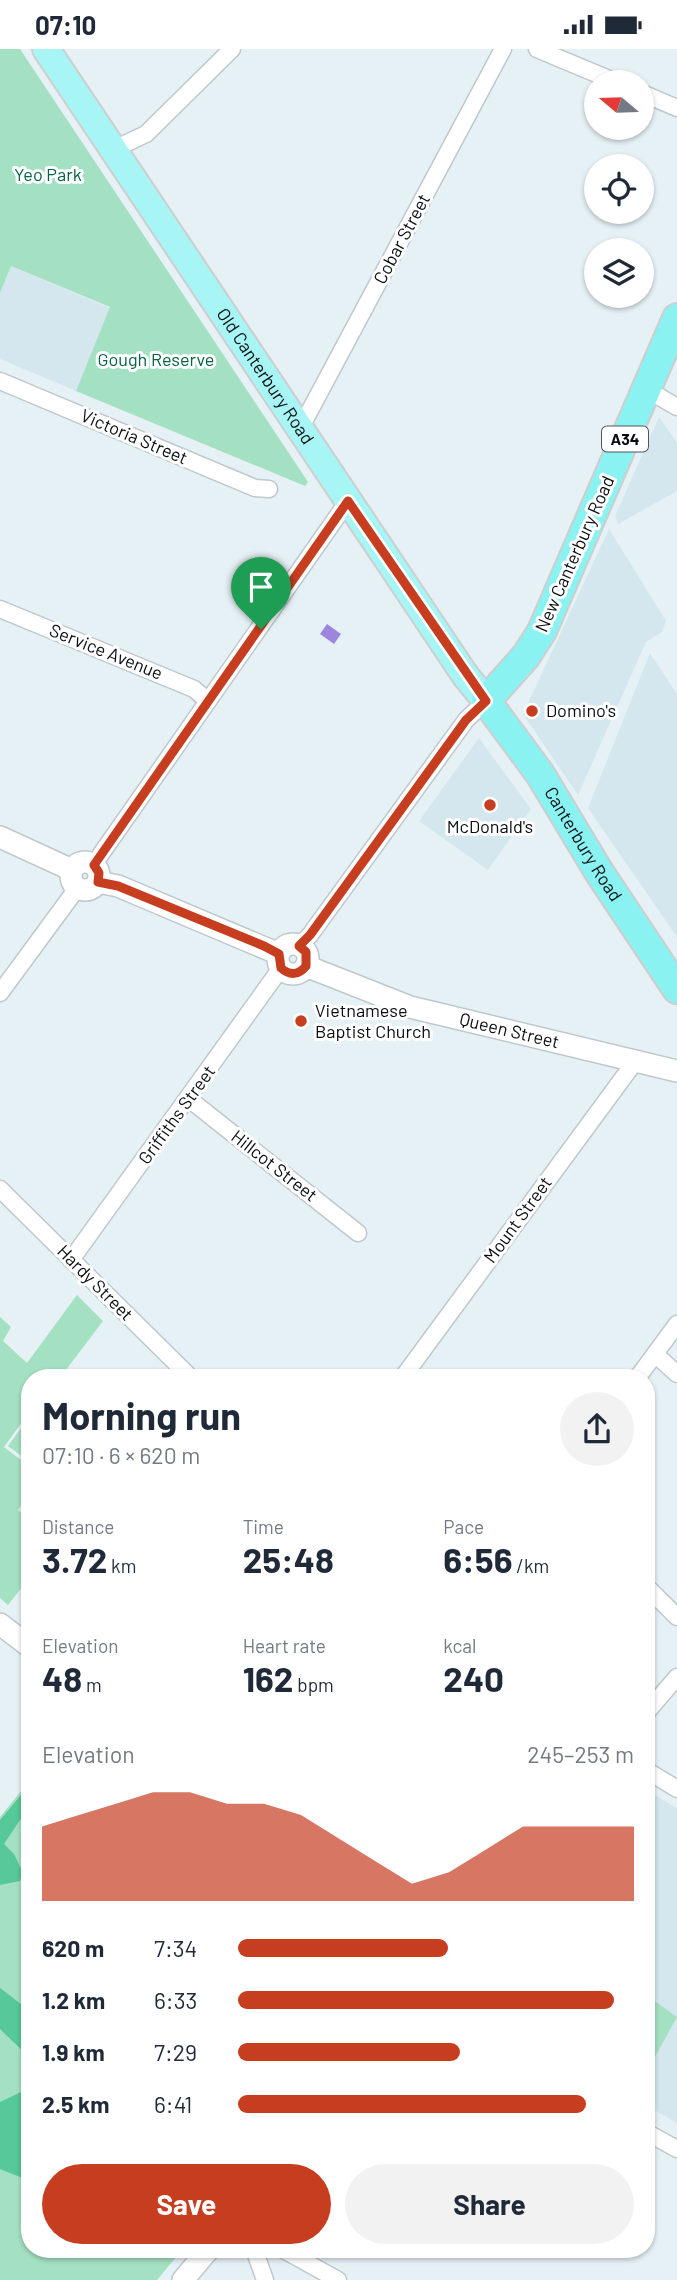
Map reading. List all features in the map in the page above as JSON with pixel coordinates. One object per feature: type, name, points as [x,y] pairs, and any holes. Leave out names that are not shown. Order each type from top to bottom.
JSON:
[{"type":"highway","name":"New Canterbury Road","points":[[486,701],[526,656],[542,631],[677,318]]},
{"type":"highway","name":"Canterbury Road","points":[[486,701],[540,774],[599,872],[677,989]]},
{"type":"main road","name":"Old Canterbury Road","points":[[46,49],[348,501],[486,701]]},
{"type":"street","points":[[114,149],[146,134],[232,49]]},
{"type":"street","name":"Cobar Street","points":[[300,429],[503,49]]},
{"type":"street","points":[[537,49],[587,70]]},
{"type":"street","points":[[654,98],[677,108]]},
{"type":"street","name":"Victoria Street","points":[[0,381],[255,488],[269,489]]},
{"type":"street","points":[[646,389],[677,407]]},
{"type":"street","points":[[0,993],[86,876],[348,501]]},
{"type":"street","name":"Service Avenue","points":[[0,609],[194,689],[208,701]]},
{"type":"street","name":"Griffiths Street","points":[[71,1260],[189,1099],[287,956],[310,935],[466,720],[486,701]]},
{"type":"street","points":[[0,837],[86,876],[124,888],[287,956]]},
{"type":"street","name":"Queen Street","points":[[287,956],[306,952],[306,966],[410,1007],[634,1063],[677,1071]]},
{"type":"street","name":"Mount Street","points":[[408,1369],[634,1063]]},
{"type":"street","name":"Hillcot Street","points":[[189,1099],[358,1233]]},
{"type":"street","name":"Hardy Street","points":[[0,1189],[182,1369]]},
{"type":"street","points":[[644,1369],[677,1324]]},
{"type":"street","points":[[655,1354],[677,1374]]},
{"type":"street","points":[[655,1596],[677,1617]]},
{"type":"street","points":[[3,1633],[21,1642]]},
{"type":"street","points":[[655,1703],[677,1677]]},
{"type":"street","points":[[655,1777],[677,1789]]},
{"type":"street","points":[[655,2136],[677,2149]]},
{"type":"street","points":[[183,2280],[201,2258]]},
{"type":"street","points":[[257,2258],[265,2280]]},
{"type":"street","points":[[298,2258],[338,2280]]},
{"type":"shaded area","points":[[11,266],[110,308],[76,391],[0,359],[0,293]]},
{"type":"shaded area","points":[[659,417],[677,443],[677,491],[618,524],[615,516]]},
{"type":"shaded area","points":[[609,529],[666,621],[662,632],[646,642],[578,795],[523,714]]},
{"type":"shaded area","points":[[327,624],[341,634],[334,644],[320,634]]},
{"type":"shaded area","points":[[650,653],[677,694],[677,937],[588,808]]},
{"type":"shaded area","points":[[479,738],[531,809],[488,870],[419,821]]},
{"type":"shaded area","points":[[655,1795],[677,1808],[677,2123],[655,2110]]},
{"type":"green space","name":"Gough Reserve","points":[[0,49],[20,49],[308,482],[305,486],[76,391],[110,307],[11,266],[0,293]]},
{"type":"green space","points":[[77,1295],[103,1321],[67,1369],[21,1369],[21,1423],[4,1447],[21,1460],[21,1506],[18,1510],[21,1512],[21,1588],[8,1605],[0,1598],[0,1317],[11,1327],[3,1341],[27,1363]]},
{"type":"green space","points":[[21,1428],[21,1455],[8,1446]]},
{"type":"green space","points":[[21,1791],[21,2258],[175,2258],[157,2280],[0,2280],[0,1817]]},
{"type":"green space","points":[[21,1795],[21,1818],[4,1844],[14,1854],[21,1869],[21,1878],[20,1881],[0,1885],[0,1820]]},
{"type":"green space","points":[[0,1988],[21,2004],[21,2049],[0,2029]]},
{"type":"green space","points":[[655,2001],[677,2017],[655,2057]]},
{"type":"green space","points":[[21,2092],[21,2177],[0,2169],[0,2102]]},
{"type":"place","name":"Domino's","points":[[532,711]]},
{"type":"place","name":"McDonald's","points":[[490,805]]},
{"type":"place","name":"Vietnamese Baptist Church","points":[[301,1021]]},
{"type":"route","points":[[348,501],[465,675],[486,701],[466,720],[310,935],[299,946],[306,952],[308,962],[303,970],[295,974],[281,968],[279,954],[264,946],[118,886],[98,882],[99,873],[94,865],[261,629],[348,501]]},
{"type":"park label","name":"Yeo Park","points":[[48,175]]}]
